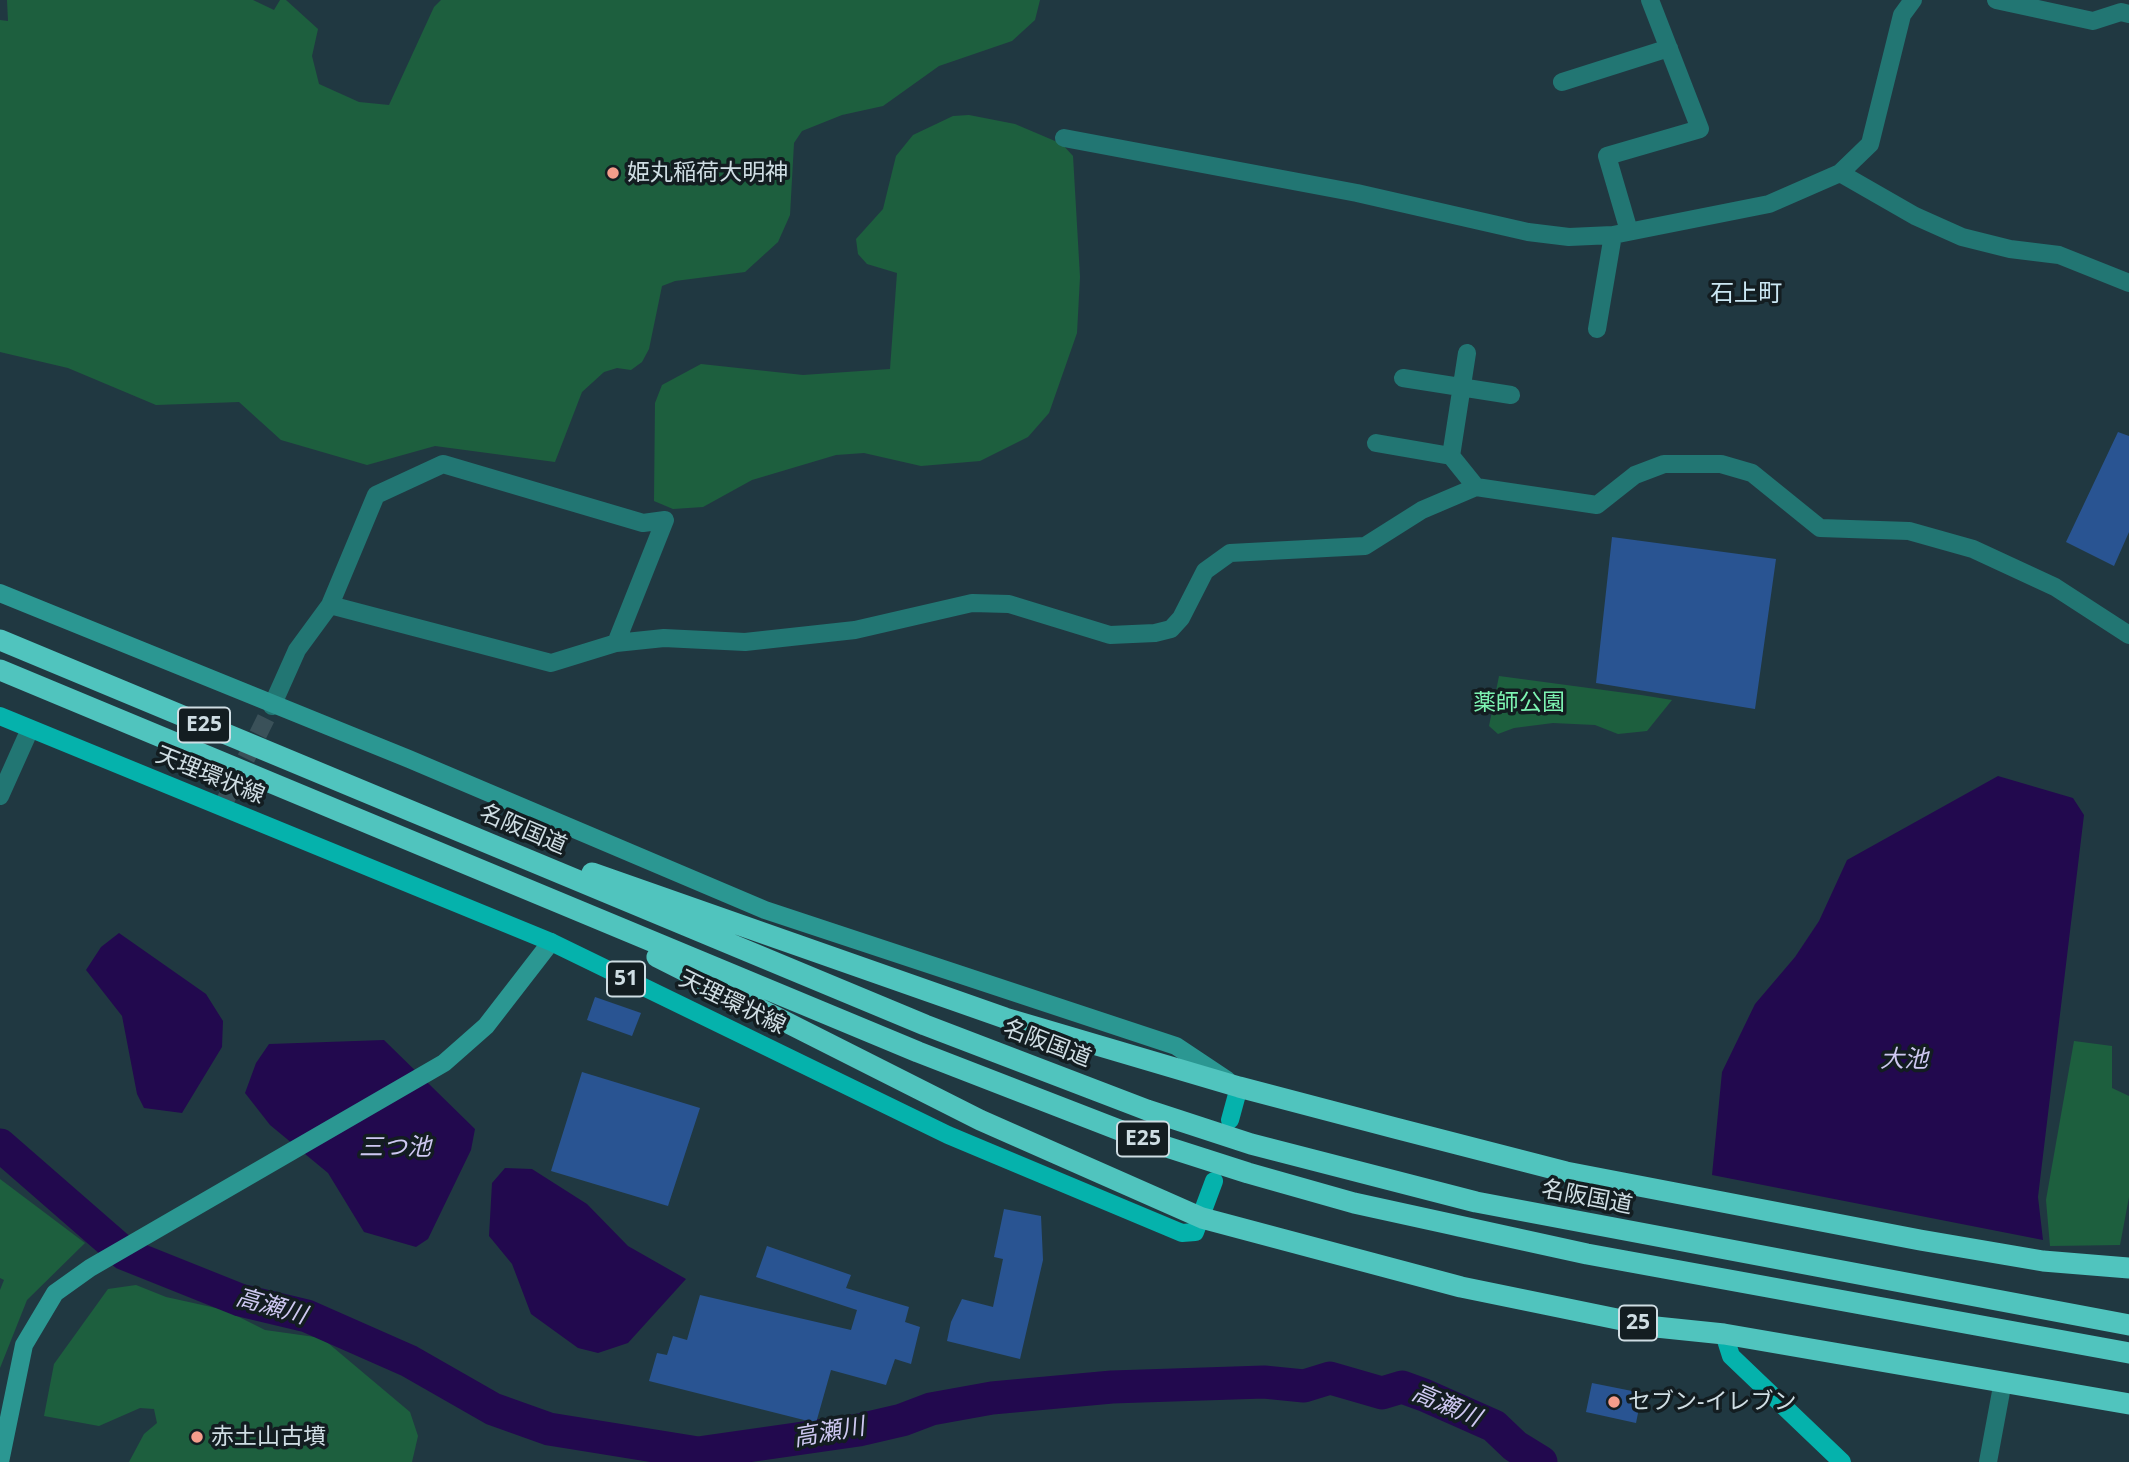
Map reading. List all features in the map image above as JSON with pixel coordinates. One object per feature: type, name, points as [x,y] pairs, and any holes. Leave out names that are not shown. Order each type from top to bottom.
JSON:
[{"type":"highway","name":"名阪国道","points":[[0,640],[938,1030],[1147,1110],[1251,1144],[1476,1202],[2129,1325]]},
{"type":"highway","name":"E25","points":[[0,670],[918,1052],[1145,1140],[1248,1174],[1354,1203],[1587,1254],[2129,1353]]},
{"type":"highway","name":"E25","points":[[207,757],[339,821],[655,956],[980,1120],[1202,1218]]},
{"type":"highway","name":"E25","points":[[408,811],[1005,1018],[1239,1087]]},
{"type":"highway","points":[[1239,1087],[1566,1172],[2043,1261],[2129,1268]]},
{"type":"highway","name":"25","points":[[1202,1218],[1461,1287],[1656,1326],[1724,1334],[1882,1364],[2003,1381],[2129,1404]]},
{"type":"highway","name":"25","points":[[2081,1395],[2129,1411]]},
{"type":"main road","name":"天理環状線","points":[[0,716],[551,942],[961,1140],[1182,1233],[1195,1232],[1202,1218]]},
{"type":"main road","points":[[1230,1119],[1239,1087]]},
{"type":"main road","points":[[1202,1218],[1214,1181]]},
{"type":"main road","points":[[1724,1334],[1731,1356],[1842,1462]]},
{"type":"street","points":[[1597,328],[1621,233],[1607,156],[1700,129],[1650,0]]},
{"type":"street","points":[[1064,138],[1357,193],[1528,232],[1569,237],[1621,233],[1769,204],[1840,173],[1870,144],[1902,15],[1913,0]]},
{"type":"street","points":[[1996,0],[2093,21],[2120,12],[2129,14]]},
{"type":"street","points":[[1562,82],[1669,48]]},
{"type":"street","points":[[1840,173],[1914,216],[1962,237],[2010,249],[2059,255],[2129,283]]},
{"type":"street","points":[[1451,456],[1467,353]]},
{"type":"street","points":[[1403,378],[1511,395]]},
{"type":"street","points":[[1376,443],[1451,456],[1476,487]]},
{"type":"street","points":[[272,706],[297,650],[330,605],[376,495],[443,464],[643,523],[665,520],[616,643]]},
{"type":"street","points":[[330,605],[551,663],[616,643],[664,638],[759,640],[855,630],[972,603],[1009,604],[1110,635],[1155,633],[1171,629],[1181,618],[1205,571],[1230,553],[1365,546],[1422,510],[1476,487],[1597,505],[1635,475],[1664,464],[1721,464],[1752,473],[1820,528],[1858,532],[1909,531],[1972,550],[2055,587],[2129,635]]},
{"type":"street","points":[[0,593],[272,706],[409,759],[765,911],[1176,1046],[1239,1087]]},
{"type":"street","points":[[0,796],[30,729]]},
{"type":"street","points":[[0,1462],[24,1345],[55,1293],[90,1268],[444,1063],[486,1026],[551,942]]},
{"type":"street","points":[[1988,1462],[2003,1381]]},
{"type":"green space","points":[[7,0],[253,0],[274,10],[280,0],[286,0],[318,29],[312,56],[319,84],[359,102],[389,105],[434,7],[441,0],[1040,0],[1035,20],[1012,41],[939,66],[883,106],[842,115],[802,131],[794,143],[790,215],[778,242],[745,272],[675,281],[662,286],[649,349],[642,362],[631,370],[617,368],[604,372],[582,392],[555,462],[435,446],[367,465],[281,440],[239,402],[156,405],[68,368],[0,352],[0,20],[8,21]]},
{"type":"green space","points":[[969,115],[1015,124],[1062,144],[1073,156],[1080,277],[1077,333],[1049,413],[1028,437],[980,461],[921,466],[864,453],[836,455],[752,480],[703,507],[673,509],[654,501],[655,403],[662,385],[701,364],[803,375],[890,369],[897,273],[867,264],[858,254],[856,239],[883,209],[896,156],[913,135],[953,116]]},
{"type":"green space","name":"薬師公園","points":[[1499,676],[1672,700],[1647,731],[1618,734],[1595,725],[1553,723],[1514,728],[1498,734],[1489,726]]},
{"type":"green space","points":[[2074,1041],[2112,1046],[2112,1088],[2129,1096],[2129,1197],[2120,1245],[2050,1246],[2046,1200]]},
{"type":"green space","points":[[0,1179],[85,1243],[27,1300],[0,1368],[0,1290],[4,1280],[0,1278]]},
{"type":"green space","points":[[136,1285],[166,1297],[225,1310],[265,1330],[322,1338],[410,1412],[418,1436],[412,1462],[129,1462],[144,1434],[157,1423],[154,1409],[140,1408],[99,1426],[44,1416],[54,1364],[108,1289]]},
{"type":"water","name":"大池","points":[[1998,776],[2073,798],[2084,815],[2038,1197],[2043,1240],[1712,1175],[1722,1072],[1755,1004],[1795,957],[1819,921],[1847,860]]},
{"type":"water","points":[[119,933],[206,994],[223,1021],[222,1047],[182,1113],[144,1108],[137,1094],[122,1016],[86,970],[101,947]]},
{"type":"water","name":"三つ池","points":[[384,1040],[475,1129],[471,1150],[428,1239],[416,1247],[364,1232],[328,1173],[270,1125],[245,1093],[256,1063],[269,1044]]},
{"type":"water","name":"三つ池","points":[[505,1168],[532,1169],[587,1204],[628,1246],[686,1279],[628,1343],[598,1353],[578,1348],[531,1314],[512,1264],[489,1236],[492,1183]]},
{"type":"building","points":[[2118,432],[2129,436],[2129,532],[2114,566],[2066,542]]},
{"type":"building","points":[[1612,537],[1776,559],[1755,709],[1596,683]]},
{"type":"building","points":[[595,997],[641,1013],[632,1036],[587,1020]]},
{"type":"building","points":[[582,1072],[700,1108],[668,1206],[551,1171]]},
{"type":"building","points":[[1004,1209],[1041,1216],[1043,1260],[1020,1359],[947,1341],[951,1322],[962,1299],[993,1307],[1003,1259],[994,1257]]},
{"type":"building","points":[[767,1246],[851,1275],[846,1288],[909,1307],[905,1322],[920,1327],[911,1364],[895,1359],[886,1385],[831,1370],[816,1423],[649,1381],[657,1353],[667,1355],[673,1336],[687,1340],[700,1295],[851,1330],[857,1310],[756,1277]]},
{"type":"building","name":"セブン-イレブン","points":[[1592,1383],[1642,1393],[1636,1423],[1586,1412]]},
{"type":"waterway","name":"高瀬川","points":[[0,1145],[125,1254],[240,1300],[307,1316],[409,1361],[493,1409],[549,1429],[698,1453],[859,1430],[902,1420],[931,1409],[992,1398],[1112,1387],[1264,1382],[1304,1386],[1330,1378],[1382,1393],[1402,1387],[1424,1395],[1494,1426],[1515,1446],[1541,1462]]},
{"type":"tunnel","points":[[222,807],[272,706]]},
{"type":"place","name":"姫丸稲荷大明神","points":[[613,173]]},
{"type":"place","name":"セブン-イレブン","points":[[1614,1402]]},
{"type":"place","name":"赤土山古墳","points":[[197,1437]]},
{"type":"district","name":"石上町","points":[[1746,294]]}]
